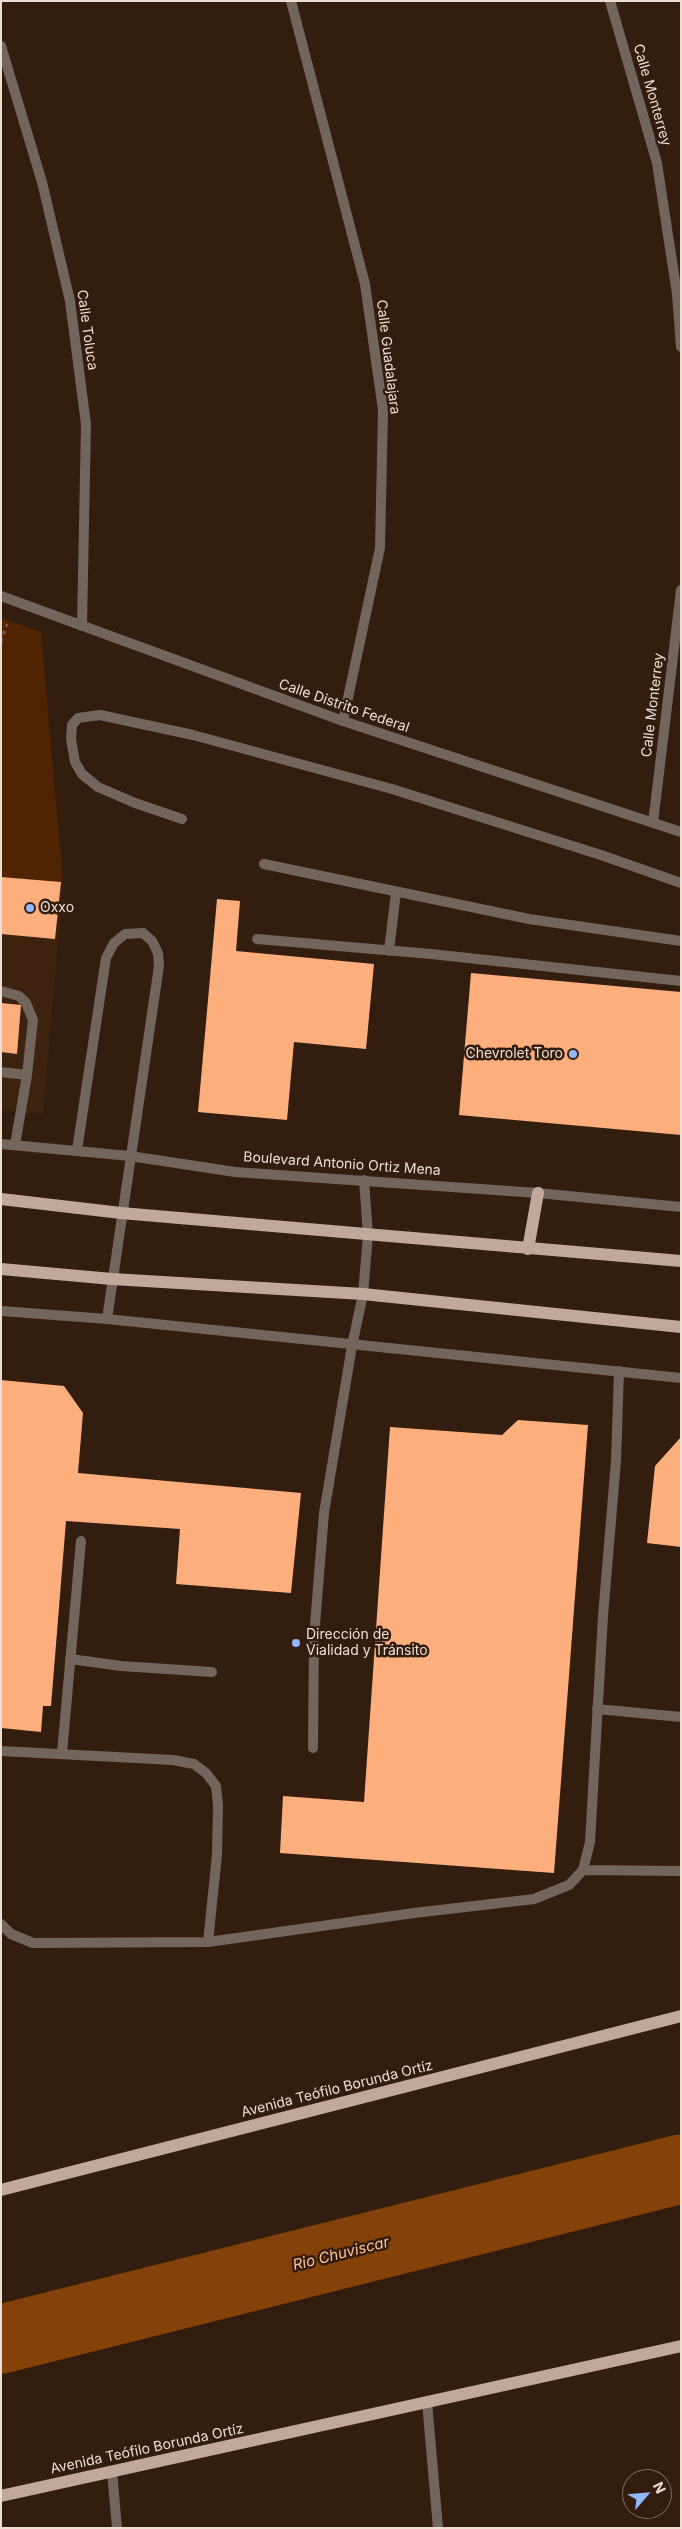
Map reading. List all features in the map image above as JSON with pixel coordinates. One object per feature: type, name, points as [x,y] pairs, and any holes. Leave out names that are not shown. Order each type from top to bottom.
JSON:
[{"type":"main road","points":[[528,1249],[538,1193]]},
{"type":"main road","points":[[1,1200],[121,1213],[681,1261]]},
{"type":"main road","points":[[1,1269],[112,1279],[363,1294],[681,1327]]},
{"type":"main road","name":"Avenida Teófilo Borunda Ortíz","points":[[1,2190],[681,2016]]},
{"type":"main road","name":"Avenida Teófilo Borunda Ortíz","points":[[1,2496],[681,2346]]},
{"type":"street","name":"Calle Guadalajara","points":[[291,1],[365,284],[383,410],[380,548],[343,721]]},
{"type":"street","name":"Calle Monterrey","points":[[610,1],[657,164],[677,294],[681,347]]},
{"type":"street","name":"Calle Toluca","points":[[1,46],[42,182],[70,301],[86,424],[82,626]]},
{"type":"street","name":"Calle Monterrey","points":[[653,823],[681,590]]},
{"type":"street","name":"Calle Distrito Federal","points":[[1,596],[343,721],[681,832]]},
{"type":"street","points":[[182,818],[135,803],[98,787],[82,774],[75,762],[70,739],[72,725],[78,718],[100,715],[193,735],[392,789],[600,855],[681,883]]},
{"type":"street","points":[[264,864],[529,919],[681,941]]},
{"type":"street","points":[[389,951],[396,892]]},
{"type":"street","points":[[77,1150],[106,958],[114,942],[125,934],[143,933],[152,941],[158,953],[159,966],[121,1213],[107,1319]]},
{"type":"street","points":[[257,939],[681,981]]},
{"type":"street","points":[[1,991],[19,996],[33,1020],[27,1075],[15,1145]]},
{"type":"street","points":[[1,1072],[27,1075]]},
{"type":"street","name":"Boulevard Antonio Ortiz Mena","points":[[1,1144],[130,1156],[235,1172],[538,1193],[681,1207]]},
{"type":"street","points":[[313,1748],[314,1636],[324,1513],[352,1346],[363,1294],[368,1235],[364,1180]]},
{"type":"street","points":[[1,1311],[107,1319],[352,1346],[681,1378]]},
{"type":"street","points":[[1,1924],[11,1934],[33,1943],[208,1942],[414,1912],[534,1899],[570,1885],[583,1870],[590,1842],[597,1709],[616,1461],[619,1371]]},
{"type":"street","points":[[62,1753],[81,1541]]},
{"type":"street","points":[[70,1659],[121,1666],[212,1672]]},
{"type":"street","points":[[597,1709],[681,1717]]},
{"type":"street","points":[[1,1751],[173,1760],[194,1764],[206,1773],[216,1786],[218,1805],[217,1855],[208,1942]]},
{"type":"street","points":[[583,1870],[681,1871]]},
{"type":"street","points":[[427,2402],[438,2528]]},
{"type":"street","points":[[112,2472],[117,2528]]},
{"type":"shaded area","points":[[1,618],[41,632],[63,883],[1,877]]},
{"type":"shaded area","points":[[1,877],[63,883],[43,1115],[1,1109]]},
{"type":"building","name":"Oxxo","points":[[1,877],[61,882],[55,939],[1,934]]},
{"type":"building","points":[[217,899],[240,901],[236,951],[374,964],[366,1049],[294,1042],[287,1120],[198,1112]]},
{"type":"building","name":"Chevrolet Toro","points":[[471,973],[681,992],[681,1135],[459,1115]]},
{"type":"building","points":[[1,1003],[21,1005],[17,1054],[1,1052]]},
{"type":"building","points":[[1,1380],[64,1386],[83,1413],[78,1473],[301,1493],[291,1593],[176,1584],[180,1529],[66,1521],[51,1706],[43,1706],[41,1732],[1,1728]]},
{"type":"building","points":[[518,1420],[588,1425],[554,1873],[280,1853],[283,1796],[364,1802],[390,1427],[502,1435]]},
{"type":"building","points":[[681,1437],[681,1547],[647,1543],[655,1466]]},
{"type":"waterway","name":"Rio Chuviscar","points":[[1,2339],[681,2169]]},
{"type":"place","name":"Oxxo","points":[[30,908]]},
{"type":"place","name":"Chevrolet Toro","points":[[573,1054]]},
{"type":"place","name":"Dirección de Vialidad y Tránsito","points":[[296,1643]]}]
